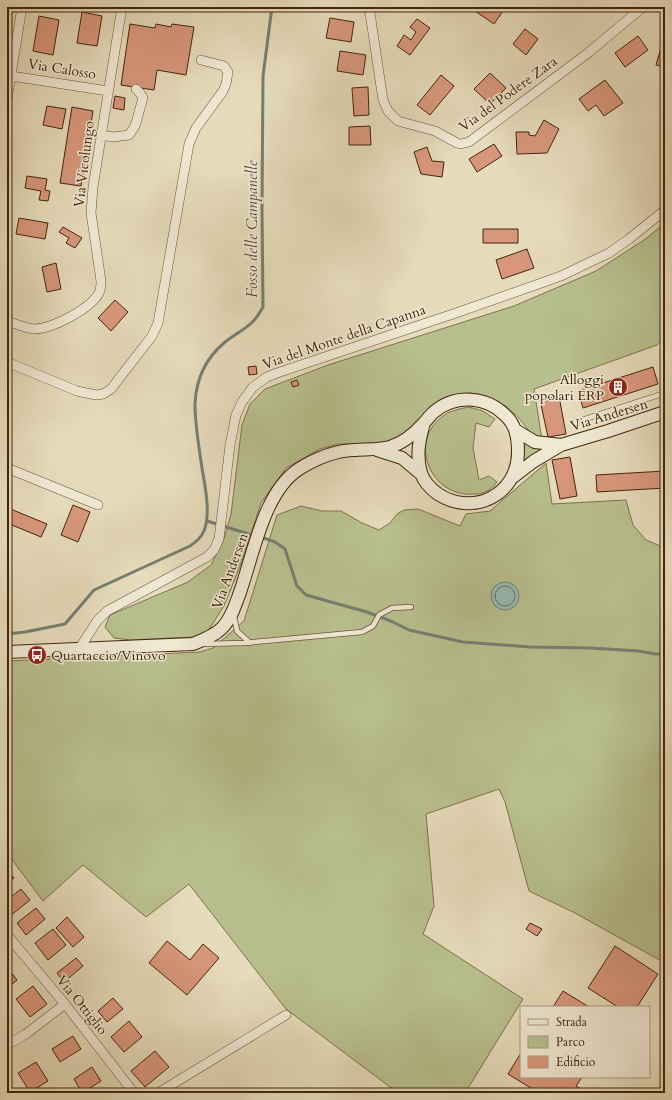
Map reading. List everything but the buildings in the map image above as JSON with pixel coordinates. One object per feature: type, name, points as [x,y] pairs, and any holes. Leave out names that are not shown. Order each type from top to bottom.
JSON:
[{"type":"street","points":[[7,100],[22,7]]},
{"type":"street","name":"Via Vicolungo","points":[[7,321],[28,328],[42,328],[71,317],[83,309],[98,295],[101,287],[91,214],[93,187],[122,7]]},
{"type":"street","name":"Via del Podere Zara","points":[[367,7],[370,13],[383,100],[388,111],[398,121],[435,131],[453,142],[461,144],[469,142],[537,93],[643,7]]},
{"type":"street","points":[[7,362],[77,391],[96,395],[103,394],[111,389],[152,336],[158,323],[189,144],[196,128],[223,91],[226,84],[228,72],[224,66],[201,60]]},
{"type":"street","name":"Via Calosso","points":[[11,76],[108,91]]},
{"type":"street","points":[[101,135],[114,137],[129,135],[135,126],[143,98],[136,89]]},
{"type":"street","name":"Via del Monte della Capanna","points":[[79,649],[97,621],[107,611],[208,558],[216,545],[220,525],[230,445],[236,415],[244,398],[253,387],[277,373],[466,310],[561,276],[609,253],[665,210]]},
{"type":"street","name":"Via Andersen","points":[[7,652],[193,644],[208,638],[222,628],[232,612],[268,507],[285,481],[298,470],[315,460],[331,454],[353,450],[388,447],[403,441],[424,423],[435,411],[444,405],[460,400],[470,399],[483,402],[498,409],[510,421],[515,430],[518,444],[518,456],[513,477]]},
{"type":"street","name":"Via Andersen","points":[[376,449],[402,458],[421,474],[430,487],[442,496],[457,502],[482,502],[493,497],[505,488],[513,477],[534,461],[561,445],[665,412]]},
{"type":"street","points":[[421,474],[419,444],[424,423]]},
{"type":"street","name":"Via Andersen","points":[[515,430],[535,442],[561,445]]},
{"type":"street","points":[[7,468],[98,505]]},
{"type":"street","name":"Via Ottiglio","points":[[7,936],[65,1004],[134,1093]]},
{"type":"street","points":[[7,1045],[22,1037],[65,1004]]},
{"type":"street","points":[[158,1093],[286,1015]]},
{"type":"lane","name":"Via Andersen","points":[[582,420],[665,393]]},
{"type":"lane","points":[[193,644],[250,643],[362,632],[373,626],[378,618],[392,608],[412,606]]},
{"type":"lane","points":[[232,612],[237,631],[250,643]]},
{"type":"green space","points":[[665,223],[665,338],[657,345],[534,389],[542,440],[533,436],[518,417],[506,406],[491,399],[471,393],[458,394],[441,400],[428,410],[404,435],[384,443],[338,444],[320,449],[286,468],[261,503],[241,564],[224,606],[208,631],[192,637],[130,640],[114,638],[105,627],[110,615],[188,582],[211,565],[224,539],[231,514],[242,425],[250,404],[265,389],[328,365],[514,306],[596,271],[644,240]]},
{"type":"green space","points":[[469,407],[483,411],[495,419],[489,427],[476,423],[473,448],[479,480],[489,476],[497,482],[490,489],[477,494],[459,493],[446,487],[436,478],[429,466],[426,453],[427,440],[432,427],[449,412]]},
{"type":"green space","points":[[522,442],[542,449],[522,463]]},
{"type":"green space","points":[[546,463],[552,504],[626,500],[633,525],[646,540],[665,548],[665,963],[573,912],[529,891],[505,802],[499,789],[426,814],[434,906],[423,934],[523,999],[465,1093],[398,1093],[286,1009],[189,884],[146,917],[83,865],[43,901],[7,851],[7,661],[200,652],[213,648],[244,621],[277,515],[301,506],[322,511],[341,511],[362,523],[379,530],[390,523],[397,514],[404,510],[418,509],[460,526],[466,514],[490,511]]},
{"type":"water","points":[[505,582],[515,586],[519,596],[515,606],[505,610],[495,606],[491,596],[495,586]]},
{"type":"waterway","name":"Fosso delle Campanelle","points":[[7,634],[65,624],[94,590],[190,546],[198,540],[204,531],[207,508],[196,420],[195,404],[197,387],[203,370],[217,349],[246,328],[255,319],[263,307],[263,76],[272,7]]},
{"type":"waterway","points":[[207,521],[255,536]]},
{"type":"waterway","points":[[261,537],[275,542],[285,549],[297,586],[306,595],[367,612],[409,630],[463,642],[530,647],[590,648],[665,654]]},
{"type":"place","name":"Alloggi popolari ERP","points":[[618,387]]},
{"type":"place","name":"Quartaccio/Vinovo","points":[[37,655]]}]
